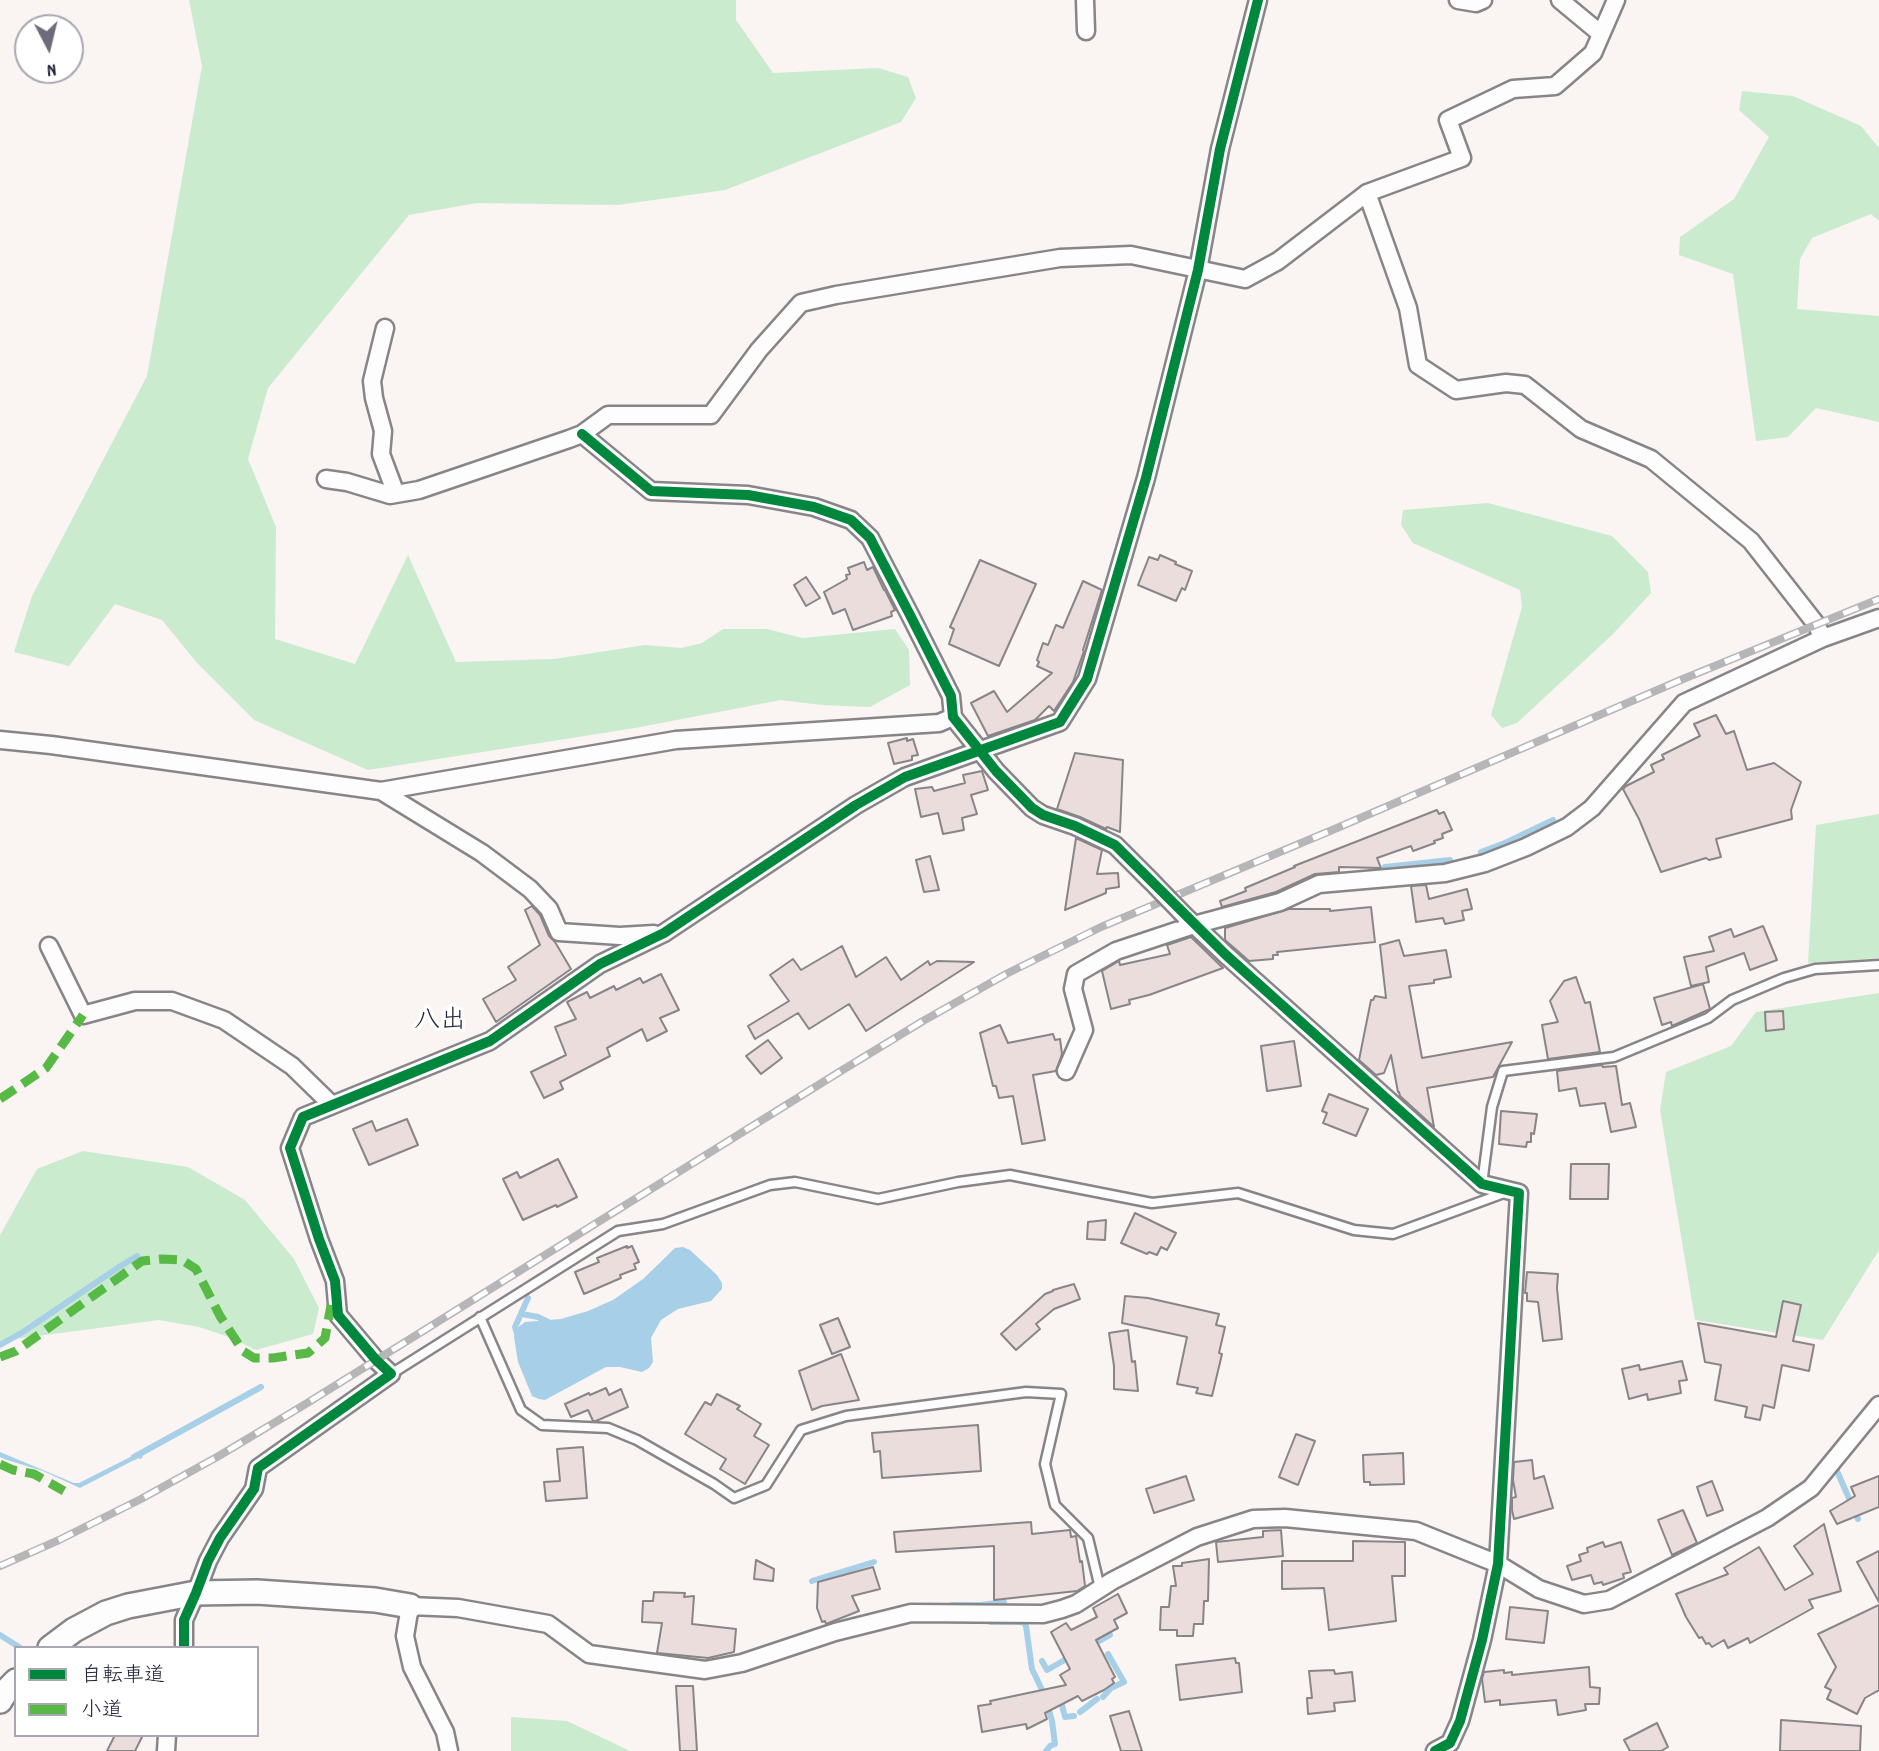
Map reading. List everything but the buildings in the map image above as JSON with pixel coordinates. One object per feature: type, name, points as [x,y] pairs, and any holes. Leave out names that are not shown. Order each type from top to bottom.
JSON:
[{"type":"street","points":[[1085,0],[1086,31]]},
{"type":"street","points":[[184,1646],[184,1620],[208,1561],[220,1538],[254,1489],[258,1468],[391,1374],[338,1315],[335,1281],[290,1148],[303,1117],[490,1041],[600,964],[664,933],[856,805],[905,777],[1060,722],[1087,679],[1146,478],[1198,271],[1220,149],[1258,0]]},
{"type":"street","points":[[1458,0],[1476,3],[1483,0]]},
{"type":"street","points":[[1560,0],[1601,34]]},
{"type":"street","points":[[326,479],[347,482],[390,495],[396,494],[419,490],[484,470],[582,434],[608,415],[710,415],[759,350],[801,303],[836,295],[1060,258],[1131,255],[1245,279],[1278,261],[1367,192],[1462,158],[1448,120],[1513,89],[1555,86],[1593,53],[1616,0]]},
{"type":"street","points":[[1367,192],[1408,308],[1418,365],[1456,390],[1506,383],[1525,385],[1581,429],[1651,459],[1751,541],[1816,624],[1823,638]]},
{"type":"street","points":[[385,328],[372,381],[383,431],[381,454],[396,494]]},
{"type":"street","points":[[582,434],[651,491],[748,495],[814,507],[851,520],[870,538],[910,615],[951,696],[953,717],[996,771],[1032,808],[1115,845],[1189,921],[1482,1184],[1519,1193],[1498,1564],[1482,1640],[1460,1721],[1450,1743],[1435,1751]]},
{"type":"street","points":[[1066,1071],[1084,1030],[1073,989],[1076,974],[1116,951],[1189,921],[1280,902],[1319,884],[1445,873],[1485,863],[1526,847],[1567,827],[1592,808],[1684,703],[1823,638],[1879,618]]},
{"type":"street","points":[[0,740],[381,791],[676,740],[939,723],[953,717]]},
{"type":"street","points":[[381,791],[482,853],[530,888],[549,909],[559,932],[620,936],[664,933]]},
{"type":"street","points":[[49,946],[83,1015],[135,1001],[172,1002],[224,1020],[292,1066],[332,1105]]},
{"type":"street","points":[[54,1646],[74,1630],[106,1613],[128,1606],[196,1593],[257,1592],[458,1608],[548,1624],[589,1654],[705,1670],[742,1663],[835,1632],[911,1613],[1043,1614],[1076,1604],[1100,1588],[1197,1537],[1252,1519],[1285,1518],[1416,1531],[1498,1564],[1539,1589],[1584,1604],[1609,1600],[1767,1518],[1811,1488],[1878,1409]]},
{"type":"street","points":[[410,1606],[405,1636],[412,1667],[445,1732],[449,1751]]},
{"type":"street","points":[[0,1701],[14,1683]]},
{"type":"lane","points":[[1482,1184],[1492,1107],[1503,1072],[1614,1056],[1708,1018],[1732,1000],[1784,978],[1815,969],[1879,965]]},
{"type":"lane","points":[[391,1374],[618,1231],[663,1224],[770,1185],[795,1182],[878,1199],[958,1182],[1010,1175],[1152,1203],[1238,1192],[1354,1230],[1393,1234],[1510,1191]]},
{"type":"lane","points":[[480,1317],[521,1410],[542,1425],[608,1428],[637,1440],[734,1498],[766,1485],[801,1430],[846,1416],[1026,1392],[1061,1394],[1045,1464],[1055,1505],[1088,1538],[1100,1588]]},
{"type":"green space","points":[[189,0],[736,0],[736,20],[773,73],[878,68],[908,77],[916,98],[901,122],[725,190],[618,205],[477,203],[409,215],[268,388],[248,459],[276,527],[275,639],[355,664],[408,555],[456,662],[554,659],[645,645],[681,648],[702,643],[723,629],[767,629],[803,638],[895,629],[909,650],[910,685],[870,707],[781,700],[635,728],[368,770],[254,720],[198,664],[162,620],[115,604],[69,666],[14,652],[32,596],[147,376],[202,66]]},
{"type":"green space","points":[[1742,91],[1793,96],[1861,126],[1879,148],[1879,221],[1871,214],[1812,238],[1800,259],[1797,309],[1879,316],[1879,422],[1816,408],[1788,437],[1756,441],[1733,274],[1679,255],[1680,237],[1734,199],[1769,137],[1739,110]]},
{"type":"green space","points":[[1488,503],[1612,536],[1648,572],[1651,593],[1613,634],[1517,723],[1502,728],[1491,715],[1522,607],[1520,590],[1413,543],[1401,525],[1403,510]]},
{"type":"green space","points":[[1879,814],[1879,958],[1808,963],[1816,825]]},
{"type":"green space","points":[[1879,993],[1879,1250],[1823,1340],[1695,1320],[1660,1110],[1666,1072],[1731,1046],[1756,1012]]},
{"type":"green space","points":[[83,1151],[188,1167],[245,1200],[294,1259],[319,1308],[313,1334],[256,1350],[199,1327],[159,1320],[0,1341],[0,1235],[37,1169]]},
{"type":"green space","points":[[511,1717],[567,1721],[630,1751],[511,1751]]},
{"type":"water","points":[[675,1248],[690,1250],[717,1275],[722,1289],[711,1301],[678,1309],[661,1320],[651,1338],[653,1362],[649,1368],[642,1372],[606,1367],[545,1400],[532,1396],[518,1362],[514,1337],[517,1328],[525,1322],[561,1319],[613,1300],[643,1279]]},
{"type":"water","points":[[0,1452],[74,1483],[79,1483],[138,1453],[143,1456],[80,1488],[43,1471],[4,1459],[0,1457]]},
{"type":"waterway","points":[[1481,852],[1553,820]]},
{"type":"waterway","points":[[1385,867],[1450,860]]},
{"type":"waterway","points":[[0,1345],[137,1256]]},
{"type":"waterway","points":[[518,1337],[515,1327],[528,1298]]},
{"type":"waterway","points":[[522,1314],[550,1323]]},
{"type":"waterway","points":[[134,1457],[261,1387]]},
{"type":"waterway","points":[[1837,1471],[1858,1519]]},
{"type":"waterway","points":[[812,1581],[874,1562]]},
{"type":"waterway","points":[[952,1605],[1004,1602]]},
{"type":"waterway","points":[[991,1622],[1023,1622],[1026,1626],[1032,1669],[1045,1696],[1052,1721],[1055,1744],[1046,1751]]},
{"type":"waterway","points":[[0,1635],[17,1646]]},
{"type":"waterway","points":[[1092,1645],[1110,1635]]},
{"type":"waterway","points":[[1103,1697],[1111,1688],[1124,1682],[1108,1654]]},
{"type":"waterway","points":[[1042,1661],[1047,1670],[1070,1657]]},
{"type":"waterway","points":[[1080,1712],[1097,1699]]},
{"type":"waterway","points":[[1061,1701],[1065,1717],[1074,1716]]},
{"type":"railway","points":[[0,1566],[141,1499],[217,1457],[836,1074],[1008,973],[1101,927],[1683,679],[1879,599]]},
{"type":"marked path","points":[[0,1099],[46,1068],[83,1015]]},
{"type":"marked path","points":[[0,1357],[16,1351],[142,1261],[182,1260],[196,1269],[220,1316],[243,1351],[254,1358],[308,1353],[325,1338],[331,1305]]},
{"type":"marked path","points":[[0,1464],[34,1474],[64,1491]]},
{"type":"cycle path","points":[[184,1646],[184,1620],[208,1561],[220,1538],[254,1489],[258,1468],[391,1374],[338,1315],[335,1281],[290,1148],[303,1117],[490,1041],[600,964],[664,933],[856,805],[905,777],[1060,722],[1087,679],[1146,478],[1198,270],[1220,149],[1258,0]]},
{"type":"cycle path","points":[[582,434],[651,491],[748,495],[814,507],[851,520],[870,538],[910,615],[951,696],[953,717],[996,771],[1032,808],[1115,845],[1226,955],[1482,1184],[1519,1193],[1498,1564],[1482,1640],[1460,1721],[1450,1743],[1435,1751]]},
{"type":"district","name":"八出","points":[[440,1023]]}]
